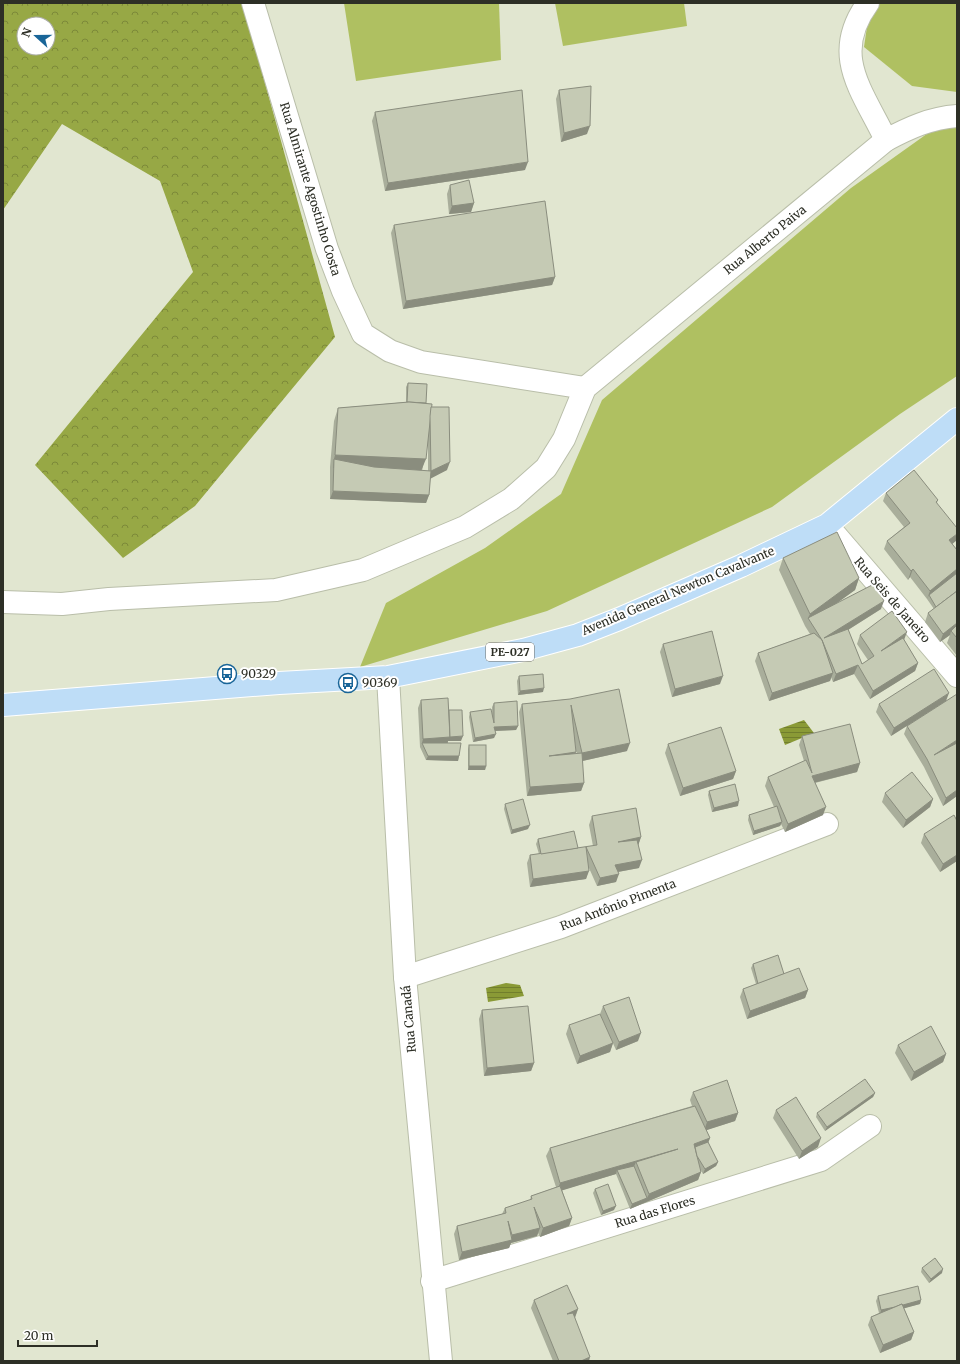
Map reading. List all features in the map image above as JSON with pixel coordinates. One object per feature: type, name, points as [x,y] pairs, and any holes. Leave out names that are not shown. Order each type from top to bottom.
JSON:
[{"type":"main road","name":"Avenida General Newton Cavalvante","points":[[3,705],[279,683],[388,677],[523,650],[578,635],[619,619],[741,566],[827,525],[957,419]]},
{"type":"street","name":"Rua Almirante Agostinho Costa","points":[[253,3],[327,249],[362,334],[390,351],[421,362],[585,388]]},
{"type":"street","points":[[868,3],[855,24],[852,35],[850,59],[854,73],[886,140]]},
{"type":"street","name":"Rua Alberto Paiva","points":[[585,388],[886,140],[916,125],[939,117],[957,116]]},
{"type":"street","points":[[3,602],[62,604],[109,599],[276,590],[363,570],[465,527],[512,499],[546,468],[564,439],[585,388]]},
{"type":"street","name":"Rua Seis de Janeiro","points":[[827,525],[957,676]]},
{"type":"street","name":"Rua Canadá","points":[[388,677],[405,977],[432,1281],[441,1361]]},
{"type":"street","name":"Rua Antônio Pimenta","points":[[405,977],[561,927],[827,824]]},
{"type":"street","name":"Rua das Flores","points":[[432,1281],[821,1160],[870,1126]]},
{"type":"green space","points":[[3,3],[243,3],[335,337],[195,506],[123,558],[35,465],[193,272],[160,181],[62,124],[3,210]]},
{"type":"shaded area","points":[[344,3],[499,3],[501,60],[356,81]]},
{"type":"shaded area","points":[[555,3],[684,3],[687,26],[563,46]]},
{"type":"shaded area","points":[[877,3],[957,3],[957,92],[912,86],[864,47],[868,20]]},
{"type":"shaded area","points":[[938,126],[957,128],[957,376],[900,414],[772,507],[547,611],[360,667],[386,603],[485,548],[561,494],[602,400],[851,188]]},
{"type":"shaded area","points":[[804,720],[814,733],[785,745],[779,729]]},
{"type":"shaded area","points":[[506,983],[520,985],[524,996],[488,1002],[486,988]]},
{"type":"building","points":[[591,86],[590,126],[564,133],[559,90]]},
{"type":"building","points":[[522,90],[528,162],[388,183],[375,112]]},
{"type":"building","points":[[469,180],[474,203],[452,206],[450,185]]},
{"type":"building","points":[[545,201],[555,277],[406,301],[394,225]]},
{"type":"building","points":[[408,383],[427,384],[426,403],[407,402]]},
{"type":"building","points":[[409,402],[432,404],[426,459],[335,455],[338,408]]},
{"type":"building","points":[[431,407],[449,407],[450,462],[431,471],[430,416]]},
{"type":"building","points":[[334,459],[374,467],[431,471],[429,495],[333,491]]},
{"type":"building","points":[[914,470],[938,500],[936,502],[957,528],[957,534],[949,540],[957,550],[957,569],[930,591],[913,569],[911,571],[887,541],[910,523],[886,493]]},
{"type":"building","points":[[837,532],[859,578],[810,614],[783,558]]},
{"type":"building","points":[[957,573],[957,591],[936,607],[929,595]]},
{"type":"building","points":[[874,584],[884,601],[824,638],[848,629],[862,664],[874,656],[860,635],[892,611],[907,632],[881,651],[903,638],[918,663],[873,691],[858,665],[836,674],[822,640],[808,618]]},
{"type":"building","points":[[957,591],[957,623],[943,634],[928,613]]},
{"type":"building","points":[[957,625],[957,638],[951,631]]},
{"type":"building","points":[[712,631],[723,676],[675,689],[663,644]]},
{"type":"building","points":[[814,633],[822,640],[833,673],[772,693],[758,653]]},
{"type":"building","points":[[934,669],[949,693],[894,728],[879,704]]},
{"type":"building","points":[[543,674],[544,688],[520,691],[519,676]]},
{"type":"building","points":[[619,689],[630,743],[582,753],[584,783],[530,787],[522,704],[570,699]],"holes":[[[571,705],[582,753],[549,756],[576,752]]]},
{"type":"building","points":[[957,694],[957,740],[934,755],[957,743],[957,790],[946,798],[927,759],[907,726]]},
{"type":"building","points":[[448,698],[450,737],[423,739],[421,700]]},
{"type":"building","points":[[517,701],[518,726],[494,727],[496,734],[475,738],[470,712],[491,709],[494,723],[494,703]]},
{"type":"building","points":[[449,710],[462,710],[463,736],[450,737]]},
{"type":"building","points":[[850,724],[860,763],[812,776],[826,807],[788,824],[768,777],[806,760],[812,773],[802,736]]},
{"type":"building","points":[[721,727],[736,771],[683,788],[668,744]]},
{"type":"building","points":[[422,743],[461,743],[459,756],[428,756]]},
{"type":"building","points":[[469,745],[486,745],[486,766],[469,766]]},
{"type":"building","points":[[912,772],[933,799],[906,820],[885,793]]},
{"type":"building","points":[[735,784],[739,801],[714,808],[709,791]]},
{"type":"building","points":[[523,799],[530,825],[512,830],[505,804]]},
{"type":"building","points":[[777,806],[782,822],[754,831],[749,815]]},
{"type":"building","points":[[636,808],[641,837],[618,842],[637,840],[642,860],[615,865],[619,874],[600,878],[586,847],[589,871],[533,879],[530,855],[597,845],[592,816]]},
{"type":"building","points":[[954,815],[957,821],[957,855],[943,864],[924,834]]},
{"type":"building","points":[[574,831],[578,848],[541,854],[538,839]]},
{"type":"building","points":[[778,955],[784,974],[758,984],[753,964]]},
{"type":"building","points":[[799,968],[808,990],[750,1011],[743,989]]},
{"type":"building","points":[[629,997],[641,1033],[619,1042],[603,1006]]},
{"type":"building","points":[[528,1006],[534,1063],[487,1068],[482,1010]]},
{"type":"building","points":[[600,1014],[613,1043],[580,1056],[569,1025]]},
{"type":"building","points":[[931,1026],[946,1054],[914,1072],[898,1045]]},
{"type":"building","points":[[865,1079],[875,1093],[827,1127],[817,1113]]},
{"type":"building","points":[[727,1080],[738,1113],[707,1122],[693,1092]]},
{"type":"building","points":[[796,1097],[821,1138],[802,1151],[776,1110]]},
{"type":"building","points":[[695,1106],[710,1138],[694,1144],[701,1172],[649,1194],[636,1162],[678,1149],[560,1183],[550,1148]]},
{"type":"building","points":[[708,1142],[718,1162],[705,1169],[697,1156],[695,1147]]},
{"type":"building","points":[[634,1166],[647,1198],[632,1204],[617,1170]]},
{"type":"building","points":[[608,1184],[616,1206],[603,1211],[595,1189]]},
{"type":"building","points":[[560,1186],[572,1218],[543,1228],[534,1207],[540,1228],[512,1235],[508,1221],[512,1240],[462,1252],[457,1226],[506,1213],[505,1208],[532,1199],[531,1196]]},
{"type":"building","points":[[935,1258],[943,1269],[931,1279],[922,1268]]},
{"type":"building","points":[[567,1285],[578,1309],[567,1314],[573,1313],[590,1357],[581,1361],[559,1361],[534,1300]]},
{"type":"building","points":[[918,1286],[921,1300],[881,1310],[878,1296]]},
{"type":"building","points":[[902,1304],[914,1332],[883,1345],[871,1317]]},
{"type":"place","name":"90329","points":[[227,674]]},
{"type":"place","name":"90369","points":[[348,683]]}]
